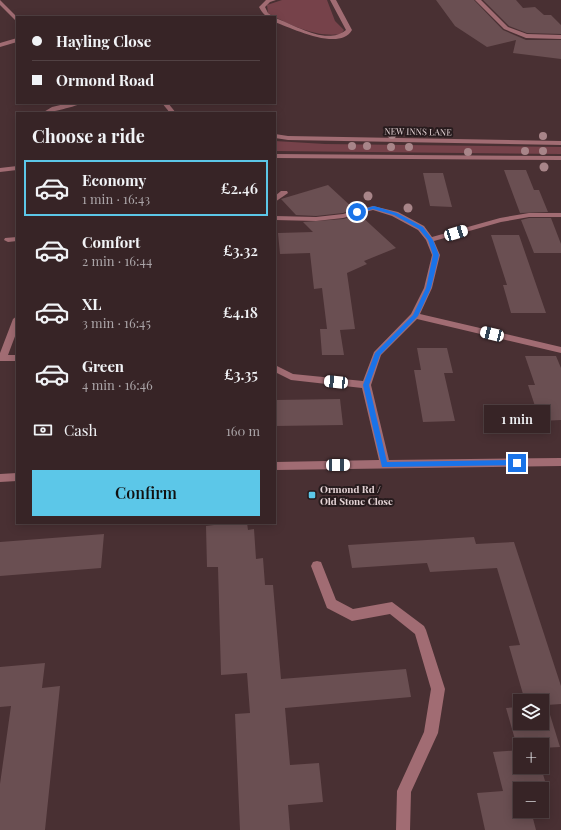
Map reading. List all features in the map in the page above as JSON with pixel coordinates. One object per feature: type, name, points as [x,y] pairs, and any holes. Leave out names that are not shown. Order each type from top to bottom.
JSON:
[{"type":"street","points":[[269,16],[266,14],[262,7],[268,1],[273,0]]},
{"type":"street","points":[[276,20],[322,37],[330,38],[344,35],[349,30],[333,0]]},
{"type":"street","points":[[478,0],[506,28],[526,36],[561,37]]},
{"type":"street","points":[[0,2],[16,19]]},
{"type":"street","points":[[0,45],[16,40]]},
{"type":"street","points":[[47,112],[54,108],[74,104]]},
{"type":"street","name":"NEW INNS LANE","points":[[276,136],[288,138],[561,143]]},
{"type":"street","points":[[276,156],[561,158]]},
{"type":"street","points":[[0,170],[16,168]]},
{"type":"street","points":[[276,199],[284,193]]},
{"type":"street","points":[[276,218],[289,220],[316,219],[343,216],[374,208],[396,214],[421,228],[430,240],[436,255],[428,288],[415,316],[377,354],[366,385],[384,465]]},
{"type":"street","points":[[430,240],[500,220],[529,216],[561,216]]},
{"type":"street","points":[[8,240],[16,239]]},
{"type":"street","points":[[415,316],[561,350]]},
{"type":"street","points":[[16,322],[2,357],[16,358]]},
{"type":"street","points":[[276,369],[291,377],[366,385]]},
{"type":"street","points":[[276,466],[561,462]]},
{"type":"street","points":[[0,478],[16,477]]},
{"type":"street","points":[[317,566],[331,604],[352,615],[392,608],[420,630],[438,690],[431,733],[404,791],[403,830]]},
{"type":"shaded area","points":[[282,0],[327,0],[335,21],[344,30],[341,34],[332,35],[303,30],[268,13],[267,5]]},
{"type":"shaded area","points":[[276,141],[325,144],[561,147],[561,154],[276,151]]},
{"type":"building","points":[[436,0],[474,0],[503,30],[526,40],[561,40],[561,59],[513,53],[516,40],[487,47],[455,26]]},
{"type":"building","points":[[483,0],[516,0],[523,8],[535,7],[544,15],[551,15],[561,25],[561,34],[527,33],[509,26]]},
{"type":"building","points":[[504,170],[526,170],[534,190],[539,190],[548,212],[520,213]]},
{"type":"building","points":[[423,173],[443,173],[452,207],[430,206]]},
{"type":"building","points":[[328,185],[354,209],[343,213],[316,216],[296,215],[281,199]]},
{"type":"building","points":[[360,215],[396,248],[364,261],[367,264],[347,273],[355,329],[340,330],[344,355],[322,355],[320,329],[327,329],[322,288],[314,289],[310,253],[280,254],[278,233],[313,232],[303,222],[343,219]]},
{"type":"building","points":[[529,218],[551,218],[561,244],[561,253],[534,253],[521,220]]},
{"type":"building","points":[[491,235],[519,235],[546,313],[511,313],[503,285],[507,285]]},
{"type":"building","points":[[417,348],[447,348],[453,373],[444,373],[455,421],[423,422],[414,370],[421,370]]},
{"type":"building","points":[[525,356],[556,356],[561,368],[561,420],[540,421],[528,385],[535,385]]},
{"type":"building","points":[[340,399],[343,425],[276,426],[276,400]]},
{"type":"building","points":[[247,524],[248,530],[254,529],[256,559],[263,558],[265,585],[273,585],[281,679],[406,669],[411,697],[285,708],[290,765],[319,763],[323,802],[288,805],[290,830],[240,830],[235,714],[250,713],[247,673],[221,675],[218,567],[207,567],[206,526]]},
{"type":"building","points":[[104,534],[101,568],[0,576],[0,542]]},
{"type":"building","points":[[474,537],[476,544],[514,542],[561,686],[561,704],[549,705],[549,694],[523,694],[509,646],[520,645],[497,568],[430,572],[427,563],[352,568],[348,545]]},
{"type":"building","points":[[45,663],[42,688],[60,686],[45,830],[0,830],[0,784],[11,706],[0,707],[0,667]]},
{"type":"building","points":[[506,708],[513,708],[513,730],[549,730],[549,711],[560,747],[549,748],[549,738],[515,738]]},
{"type":"building","points":[[513,751],[513,774],[543,774],[545,782],[513,782],[513,818],[533,818],[536,830],[485,830],[477,793],[503,791],[493,752]]},
{"type":"place","name":"Ormond Rd / Old Stone Close","points":[[312,495]]},
{"type":"route","points":[[357,212],[374,208],[396,214],[421,228],[430,240],[436,255],[428,288],[415,316],[377,354],[366,385],[384,465],[517,463]]}]
